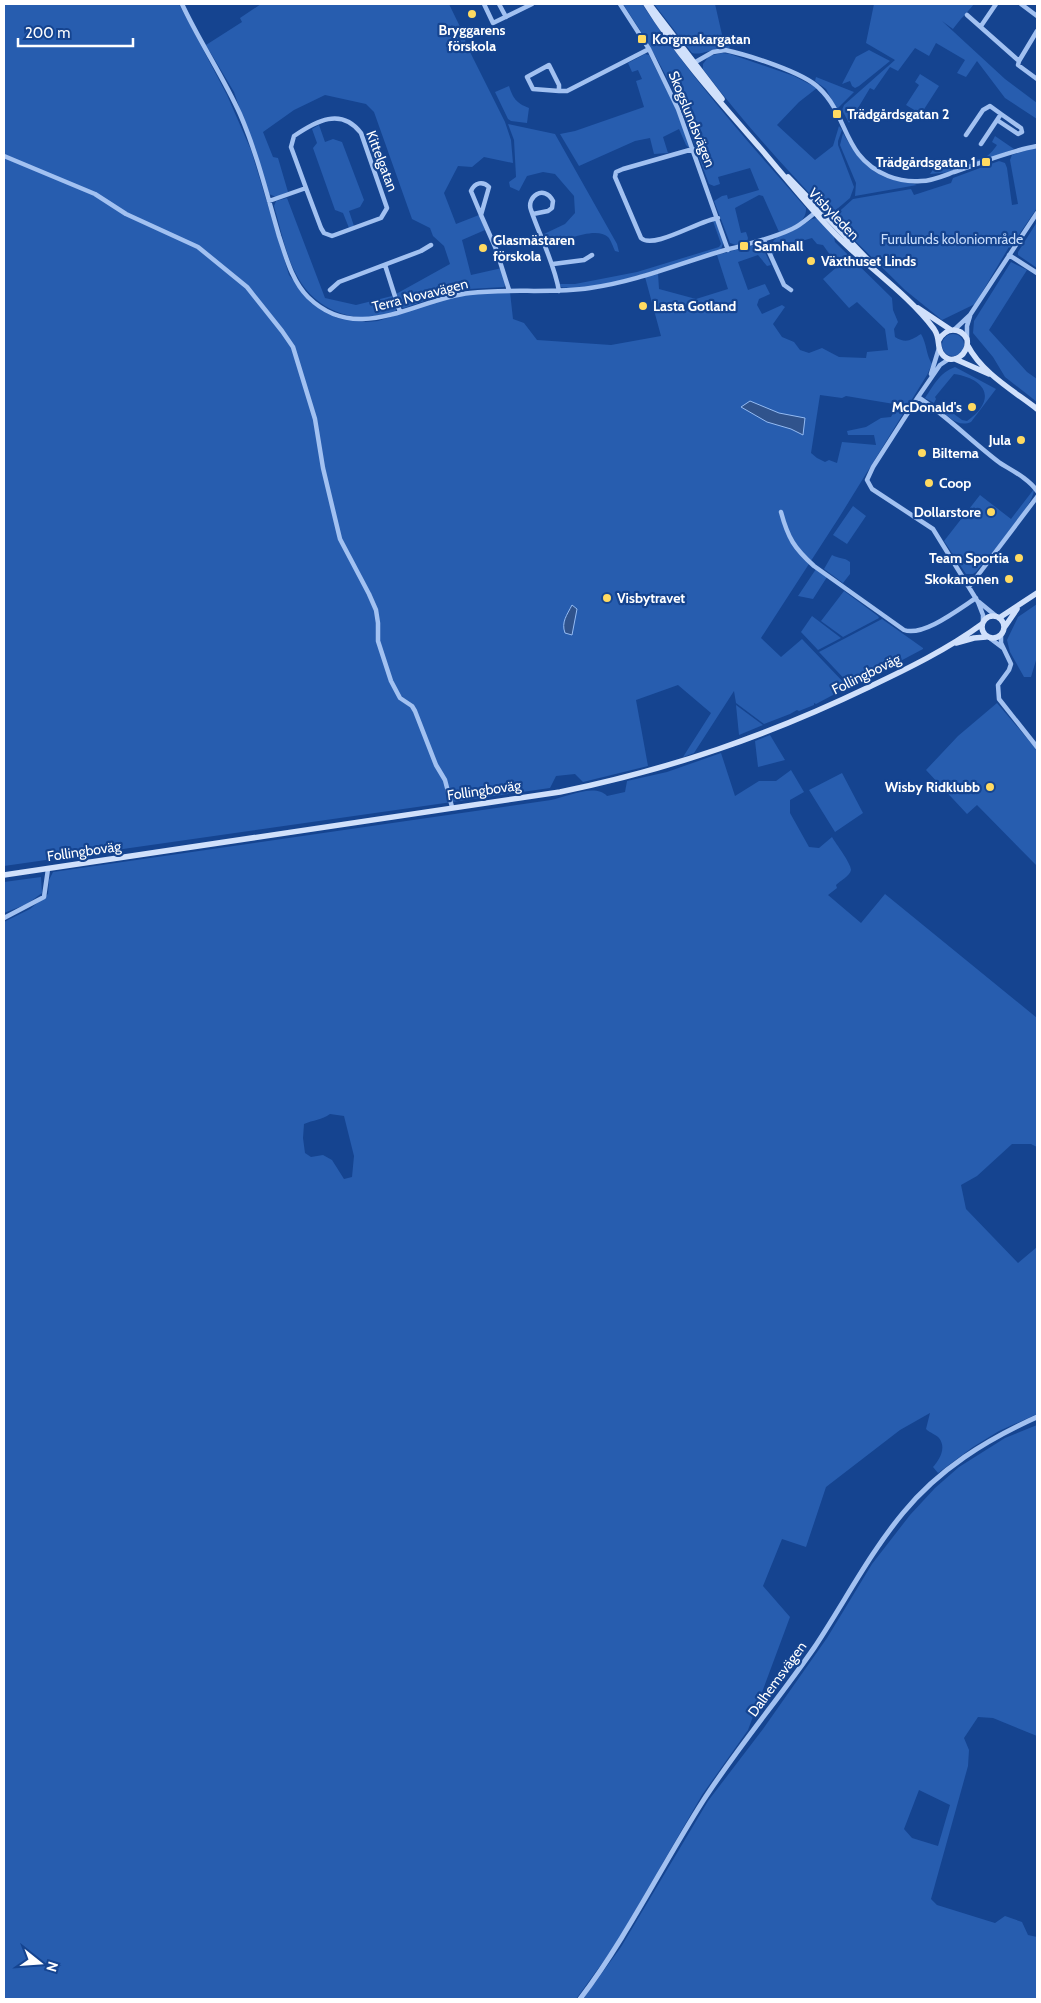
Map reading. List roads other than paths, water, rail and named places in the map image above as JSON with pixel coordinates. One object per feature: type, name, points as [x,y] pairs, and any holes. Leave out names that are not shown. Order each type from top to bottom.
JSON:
[{"type":"main road","name":"Visbyleden","points":[[646,4],[742,127],[817,212],[933,328],[939,340]]},
{"type":"main road","name":"Visbyleden","points":[[650,4],[692,65]]},
{"type":"main road","name":"Visbyleden","points":[[908,301],[952,330]]},
{"type":"main road","points":[[1002,382],[974,366],[942,355],[939,348],[939,340],[944,332],[952,330],[962,332],[978,361],[1037,409]]},
{"type":"main road","points":[[952,359],[964,354],[968,343]]},
{"type":"main road","points":[[1026,600],[1015,612],[1001,635],[988,638],[982,632],[982,622],[988,617],[1006,615],[1026,600],[1037,593]]},
{"type":"main road","points":[[998,617],[1003,622],[1004,629]]},
{"type":"main road","name":"Follingboväg","points":[[4,875],[560,792],[685,761],[815,713],[900,672],[944,647],[982,622]]},
{"type":"main road","name":"Follingboväg","points":[[944,647],[974,638],[988,638]]},
{"type":"street","name":"Terra Novavägen","points":[[182,4],[240,115],[254,149],[292,275],[307,296],[315,303],[332,313],[350,319],[372,319],[447,297],[470,293],[509,290],[559,291],[611,284],[764,240],[792,229],[817,212]]},
{"type":"street","points":[[484,4],[493,23],[532,4]]},
{"type":"street","points":[[500,4],[506,17]]},
{"type":"street","name":"Skogslundsvägen","points":[[620,4],[649,50],[674,100],[728,250]]},
{"type":"street","points":[[981,26],[996,4]]},
{"type":"street","points":[[1021,4],[1037,16]]},
{"type":"street","points":[[967,15],[1018,61],[1018,65],[1037,79]]},
{"type":"street","points":[[1018,61],[1037,32]]},
{"type":"street","points":[[559,91],[559,85],[549,65],[527,77],[533,89],[559,91],[567,91],[649,50]]},
{"type":"street","points":[[692,65],[712,52],[725,50],[794,72],[812,81],[827,96],[848,138],[862,159],[876,170],[898,179],[920,182],[940,178],[1037,146]]},
{"type":"street","points":[[966,135],[983,110],[990,106],[1021,128],[1022,132],[1018,134],[997,120]]},
{"type":"street","points":[[981,144],[1001,114]]},
{"type":"street","name":"Kittelgatan","points":[[326,118],[347,121],[356,127],[361,134],[386,208],[381,218],[332,236],[324,233],[320,228],[306,188],[291,147],[294,136],[326,118]]},
{"type":"street","points":[[693,149],[623,168],[616,172],[615,177],[644,241],[649,242],[672,236],[695,225],[718,218]]},
{"type":"street","points":[[4,156],[95,194],[126,214],[198,247],[247,287],[293,347],[315,419],[323,468],[340,539],[376,610],[378,641],[391,681],[400,698],[412,706],[415,711],[436,765],[445,780],[452,807]]},
{"type":"street","points":[[481,215],[484,210],[489,187],[479,183],[471,190],[481,215],[496,249],[509,290]]},
{"type":"street","points":[[269,201],[306,188]]},
{"type":"street","points":[[533,214],[548,211],[552,208],[553,201],[548,194],[539,192],[533,197],[530,208],[553,264],[559,291]]},
{"type":"street","points":[[952,330],[970,315],[1037,213]]},
{"type":"street","points":[[764,240],[784,285],[791,290]]},
{"type":"street","points":[[330,290],[339,282],[421,252],[431,246]]},
{"type":"street","points":[[553,264],[584,260],[592,255]]},
{"type":"street","points":[[1009,255],[1037,274]]},
{"type":"street","points":[[385,265],[400,312]]},
{"type":"street","points":[[968,343],[967,326],[970,315]]},
{"type":"street","points":[[928,380],[939,348]]},
{"type":"street","points":[[952,359],[942,363],[928,380],[873,467],[867,480],[872,488],[933,530],[977,600],[983,615],[982,622]]},
{"type":"street","points":[[918,397],[933,407],[1000,463],[1017,473],[1037,491]]},
{"type":"street","points":[[969,587],[1037,497]]},
{"type":"street","points":[[781,512],[787,534],[803,556],[814,566],[904,630],[914,632],[927,627],[977,600]]},
{"type":"street","points":[[977,600],[998,617]]},
{"type":"street","points":[[1001,635],[1004,649],[1011,664],[1010,670],[998,685],[1000,699],[1037,747]]},
{"type":"street","points":[[988,638],[1004,649]]},
{"type":"street","points":[[4,918],[44,898],[48,868]]},
{"type":"street","name":"Dalhemsvägen","points":[[580,1999],[618,1945],[704,1799],[804,1662],[884,1539],[904,1512],[929,1486],[962,1458],[1000,1434],[1037,1417]]},
{"type":"place","name":"Bryggarens förskola","points":[[472,14]]},
{"type":"place","name":"Korgmakargatan","points":[[642,39]]},
{"type":"place","name":"Trädgårdsgatan 2","points":[[837,114]]},
{"type":"place","name":"Trädgårdsgatan 1","points":[[986,162]]},
{"type":"place","name":"Samhall","points":[[744,246]]},
{"type":"place","name":"Glasmästaren förskola","points":[[483,248]]},
{"type":"place","name":"Växthuset Linds","points":[[811,261]]},
{"type":"place","name":"Lasta Gotland","points":[[643,306]]},
{"type":"place","name":"McDonald's","points":[[972,407]]},
{"type":"place","name":"Jula","points":[[1021,440]]},
{"type":"place","name":"Biltema","points":[[922,453]]},
{"type":"place","name":"Coop","points":[[929,483]]},
{"type":"place","name":"Dollarstore","points":[[991,512]]},
{"type":"place","name":"Team Sportia","points":[[1019,558]]},
{"type":"place","name":"Skokanonen","points":[[1009,579]]},
{"type":"place","name":"Visbytravet","points":[[607,598]]},
{"type":"place","name":"Wisby Ridklubb","points":[[990,787]]},
{"type":"park label","name":"Furulunds koloniområde","points":[[952,239]]}]
